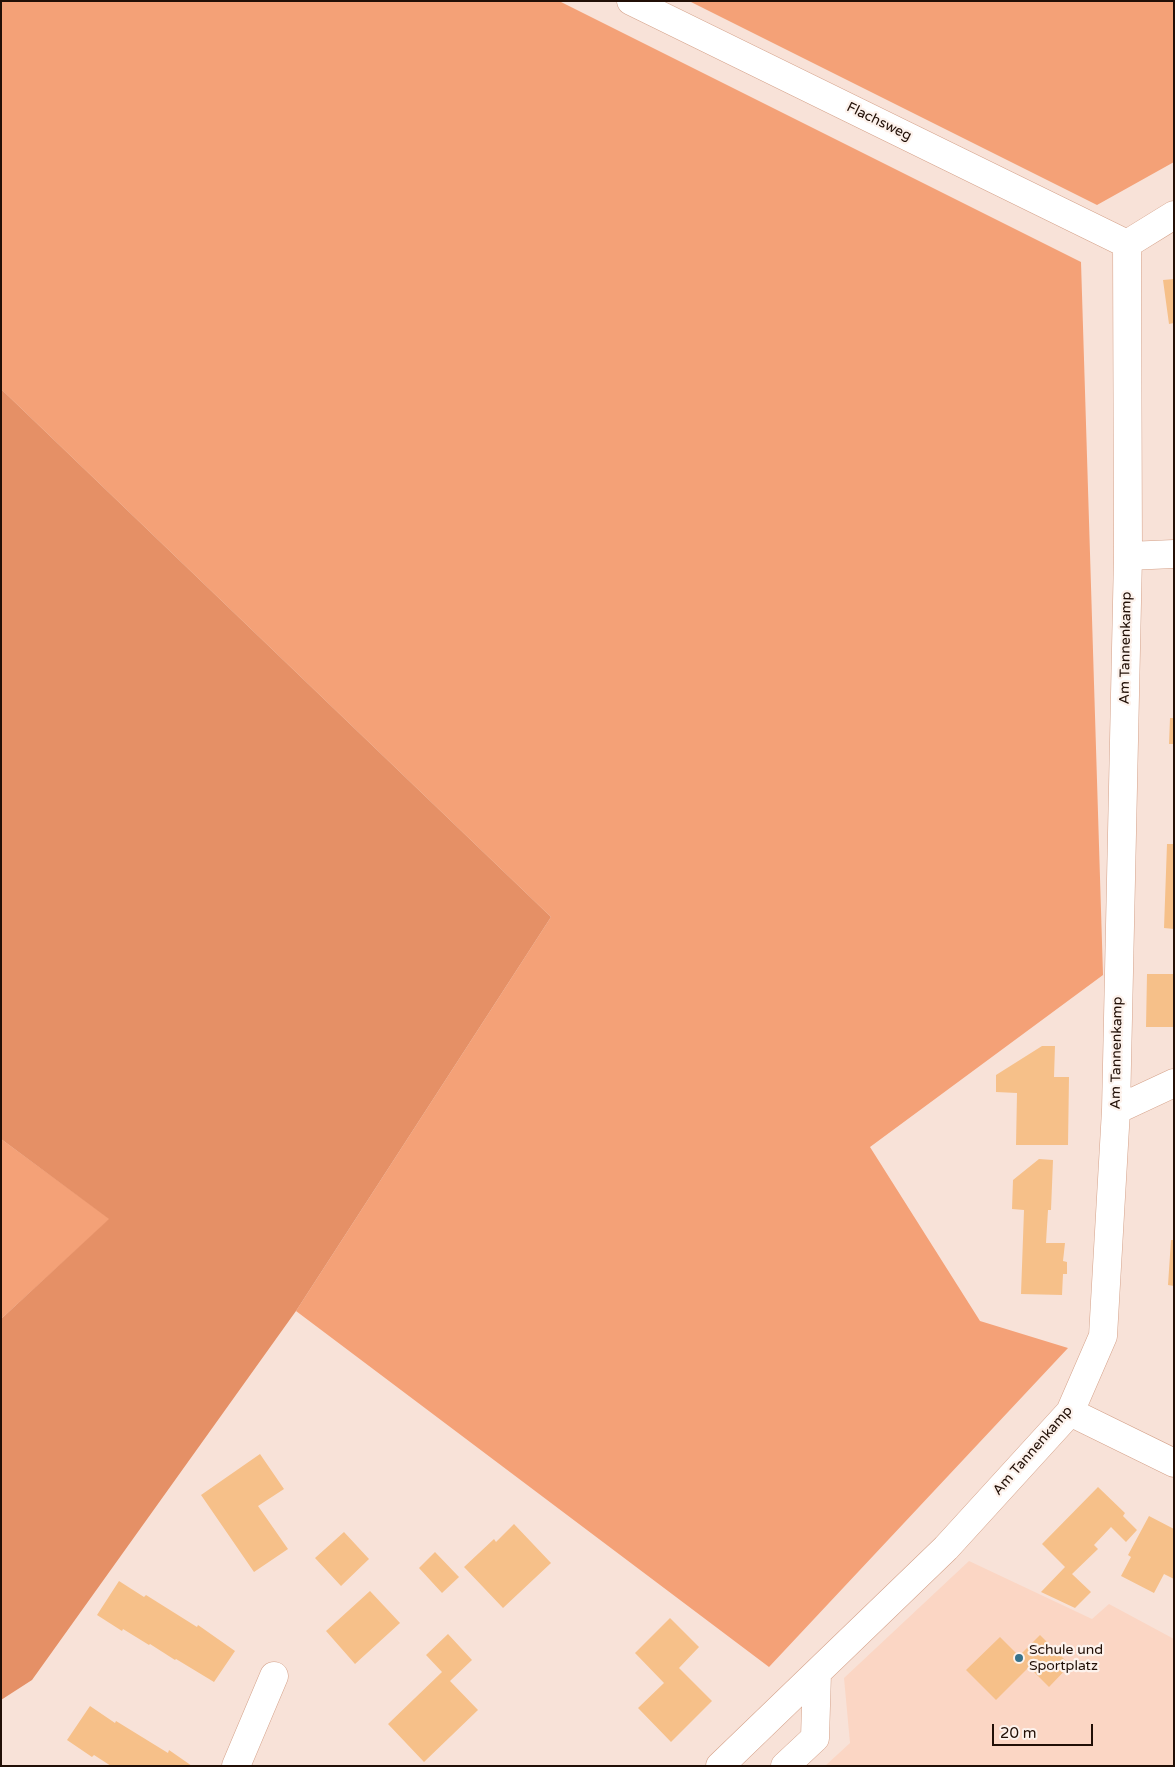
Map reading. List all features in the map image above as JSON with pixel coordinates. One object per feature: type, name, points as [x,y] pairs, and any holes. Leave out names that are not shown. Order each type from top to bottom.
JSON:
[{"type":"street","name":"Flachsweg","points":[[631,1],[1127,244]]},
{"type":"street","points":[[1127,244],[1174,215]]},
{"type":"street","name":"Am Tannenkamp","points":[[720,1766],[946,1548],[1070,1412],[1103,1336],[1116,1110],[1128,556],[1127,244]]},
{"type":"street","points":[[1128,556],[1174,554]]},
{"type":"street","points":[[1116,1110],[1174,1084]]},
{"type":"street","points":[[1070,1412],[1174,1463]]},
{"type":"street","points":[[785,1766],[815,1738],[817,1673]]},
{"type":"street","points":[[236,1766],[274,1676]]},
{"type":"shaded area","points":[[1,1],[559,1],[1081,262],[1103,975],[870,1147],[980,1321],[1068,1348],[769,1667],[296,1311],[551,917],[1,389]]},
{"type":"shaded area","points":[[689,1],[1174,1],[1174,162],[1097,205]]},
{"type":"shaded area","points":[[1,389],[551,917],[296,1311],[32,1680],[1,1700],[1,1319],[109,1219],[1,1139]]},
{"type":"shaded area","points":[[1,1139],[110,1219],[1,1319]]},
{"type":"shaded area","name":"Schule und Sportplatz","points":[[969,1561],[1092,1619],[1109,1604],[1174,1639],[1174,1766],[825,1766],[850,1743],[844,1678]]},
{"type":"building","points":[[1174,279],[1174,323],[1169,324],[1163,280]]},
{"type":"building","points":[[1170,718],[1174,718],[1174,744],[1169,744]]},
{"type":"building","points":[[1167,844],[1174,844],[1174,929],[1164,928]]},
{"type":"building","points":[[1147,974],[1174,974],[1174,1027],[1146,1027]]},
{"type":"building","points":[[1042,1046],[1055,1046],[1054,1077],[1069,1077],[1068,1145],[1016,1145],[1017,1093],[996,1092],[996,1075]]},
{"type":"building","points":[[1039,1159],[1053,1160],[1051,1210],[1048,1210],[1046,1243],[1065,1243],[1063,1261],[1067,1262],[1067,1274],[1063,1274],[1062,1295],[1021,1294],[1024,1210],[1012,1209],[1013,1180]]},
{"type":"building","points":[[1171,1240],[1174,1240],[1174,1286],[1168,1285]]},
{"type":"building","points":[[260,1454],[284,1489],[258,1506],[288,1549],[254,1572],[201,1495]]},
{"type":"building","points":[[1098,1487],[1125,1513],[1123,1516],[1137,1530],[1126,1542],[1111,1527],[1094,1545],[1098,1549],[1072,1574],[1091,1592],[1075,1608],[1041,1592],[1065,1567],[1042,1544]]},
{"type":"building","points":[[1149,1516],[1174,1529],[1174,1579],[1164,1574],[1154,1593],[1121,1576],[1131,1557],[1128,1555]]},
{"type":"building","points":[[514,1524],[551,1563],[503,1608],[464,1567],[494,1539],[496,1542]]},
{"type":"building","points":[[344,1532],[369,1559],[341,1586],[315,1558]]},
{"type":"building","points":[[435,1552],[459,1577],[442,1593],[419,1568]]},
{"type":"building","points":[[119,1581],[144,1597],[146,1595],[197,1627],[198,1625],[235,1651],[214,1682],[97,1615]]},
{"type":"building","points":[[370,1591],[400,1623],[355,1664],[326,1631]]},
{"type":"building","points":[[670,1618],[699,1647],[679,1668],[712,1701],[671,1742],[638,1708],[664,1683],[635,1653]]},
{"type":"building","points":[[448,1634],[472,1660],[450,1681],[478,1710],[424,1762],[388,1724],[442,1672],[426,1655]]},
{"type":"building","points":[[1040,1635],[1070,1665],[1049,1687],[1029,1667],[996,1700],[966,1670],[1000,1637],[1019,1656]]},
{"type":"building","points":[[90,1706],[115,1723],[116,1721],[168,1753],[169,1750],[192,1766],[111,1766],[94,1755],[92,1757],[67,1740]]},
{"type":"place","name":"Schule und Sportplatz","points":[[1019,1658]]}]
